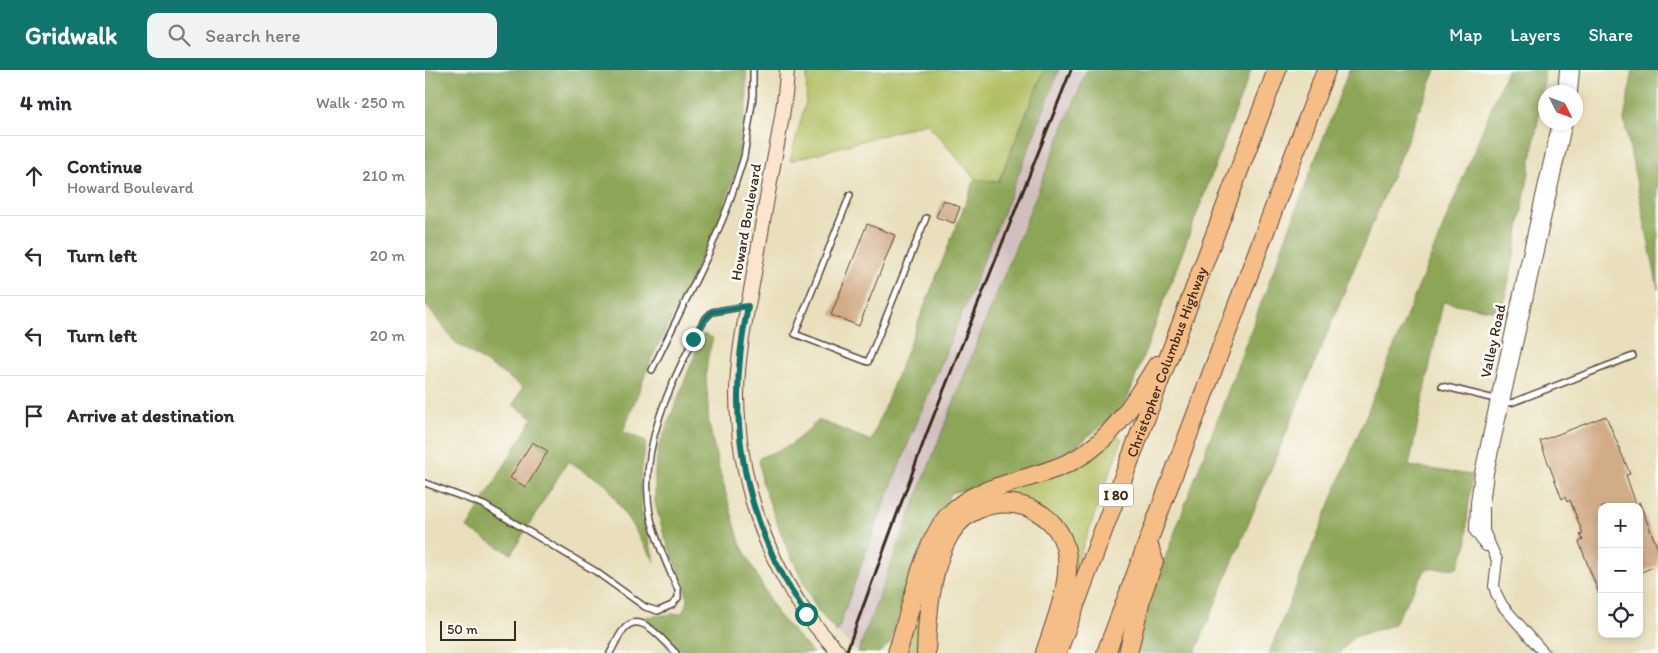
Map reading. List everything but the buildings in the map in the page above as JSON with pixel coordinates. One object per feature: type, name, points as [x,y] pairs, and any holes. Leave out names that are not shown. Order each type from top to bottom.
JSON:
[{"type":"highway","name":"Christopher Columbus Highway","points":[[1057,653],[1175,336],[1277,70]]},
{"type":"highway","points":[[1106,653],[1326,70]]},
{"type":"highway","points":[[897,650],[929,548],[941,525],[949,515],[958,506],[972,497],[1057,468],[1076,459],[1094,447],[1122,418],[1175,336]]},
{"type":"highway","points":[[926,653],[927,623],[934,579],[949,535],[961,520],[978,508],[1011,503],[1033,509],[1046,518],[1060,535],[1067,556],[1067,570],[1062,597],[1045,653]]},
{"type":"highway","points":[[1128,653],[1142,596],[1154,561],[1147,543]]},
{"type":"main road","name":"Howard Boulevard","points":[[787,70],[782,118],[740,356],[737,394],[740,442],[747,481],[756,513],[772,555],[806,614],[839,653]]},
{"type":"street","points":[[1564,85],[1565,70]]},
{"type":"street","points":[[1572,85],[1574,70]]},
{"type":"street","name":"Valley Road","points":[[1500,402],[1556,130]]},
{"type":"street","name":"Valley Road","points":[[1544,653],[1497,598],[1494,586],[1497,560],[1475,531],[1476,503],[1480,473],[1500,402],[1565,130]]},
{"type":"lane","points":[[652,370],[708,255],[745,157],[753,97],[753,70]]},
{"type":"lane","points":[[850,195],[795,334],[867,362],[926,218]]},
{"type":"lane","points":[[425,483],[484,505],[595,571],[645,607],[658,611],[672,605],[678,598],[678,590],[657,543],[648,491],[649,466],[661,411],[704,320],[712,312],[748,306]]},
{"type":"lane","points":[[1443,386],[1500,402],[1511,403],[1633,356]]},
{"type":"lane","points":[[610,653],[626,627],[633,622],[641,623],[648,627],[676,653]]},
{"type":"shaded area","points":[[1059,70],[1087,70],[1015,244],[858,652],[837,633],[855,579],[911,436],[1020,172]]},
{"type":"green space","points":[[425,70],[746,70],[747,101],[737,167],[717,226],[651,360],[623,432],[646,441],[640,481],[642,517],[655,562],[606,484],[568,461],[511,554],[467,528],[533,418],[513,405],[523,387],[455,342],[425,304]]},
{"type":"green space","points":[[807,70],[1044,70],[998,182],[975,179],[927,123],[790,161],[806,101]]},
{"type":"green space","points":[[1044,70],[1059,70],[1002,216],[887,496],[837,633],[816,608],[785,544],[762,482],[759,458],[791,445],[819,420],[871,441],[975,179],[999,182]]},
{"type":"green space","points":[[1087,70],[1251,70],[1124,408],[1072,449],[1009,478],[951,493],[923,544],[890,643],[879,653],[858,652],[970,360]]},
{"type":"green space","points":[[1349,70],[1436,70],[1195,653],[1136,653],[1136,635]]},
{"type":"green space","points":[[1507,70],[1545,70],[1543,85],[1538,85],[1538,121],[1514,257],[1502,312],[1443,302],[1409,466],[1472,475],[1467,521],[1467,544],[1457,568],[1426,569],[1393,625],[1354,637],[1339,653],[1269,653]]},
{"type":"green space","points":[[1633,70],[1658,70],[1658,289],[1624,120]]},
{"type":"green space","points":[[703,334],[713,338],[706,374],[709,424],[719,469],[740,543],[777,614],[813,653],[686,653],[638,618],[682,613],[688,602],[684,584],[664,535],[655,503],[655,472],[659,446]]},
{"type":"green space","points":[[1118,436],[1122,439],[1074,571],[1035,505],[955,518],[920,653],[905,653],[933,555],[955,517]]},
{"type":"railway","points":[[846,653],[928,430],[1071,70]]},
{"type":"route","points":[[693,339],[704,320],[712,312],[748,306],[740,356],[737,394],[742,461],[756,513],[772,555],[806,614]]}]
